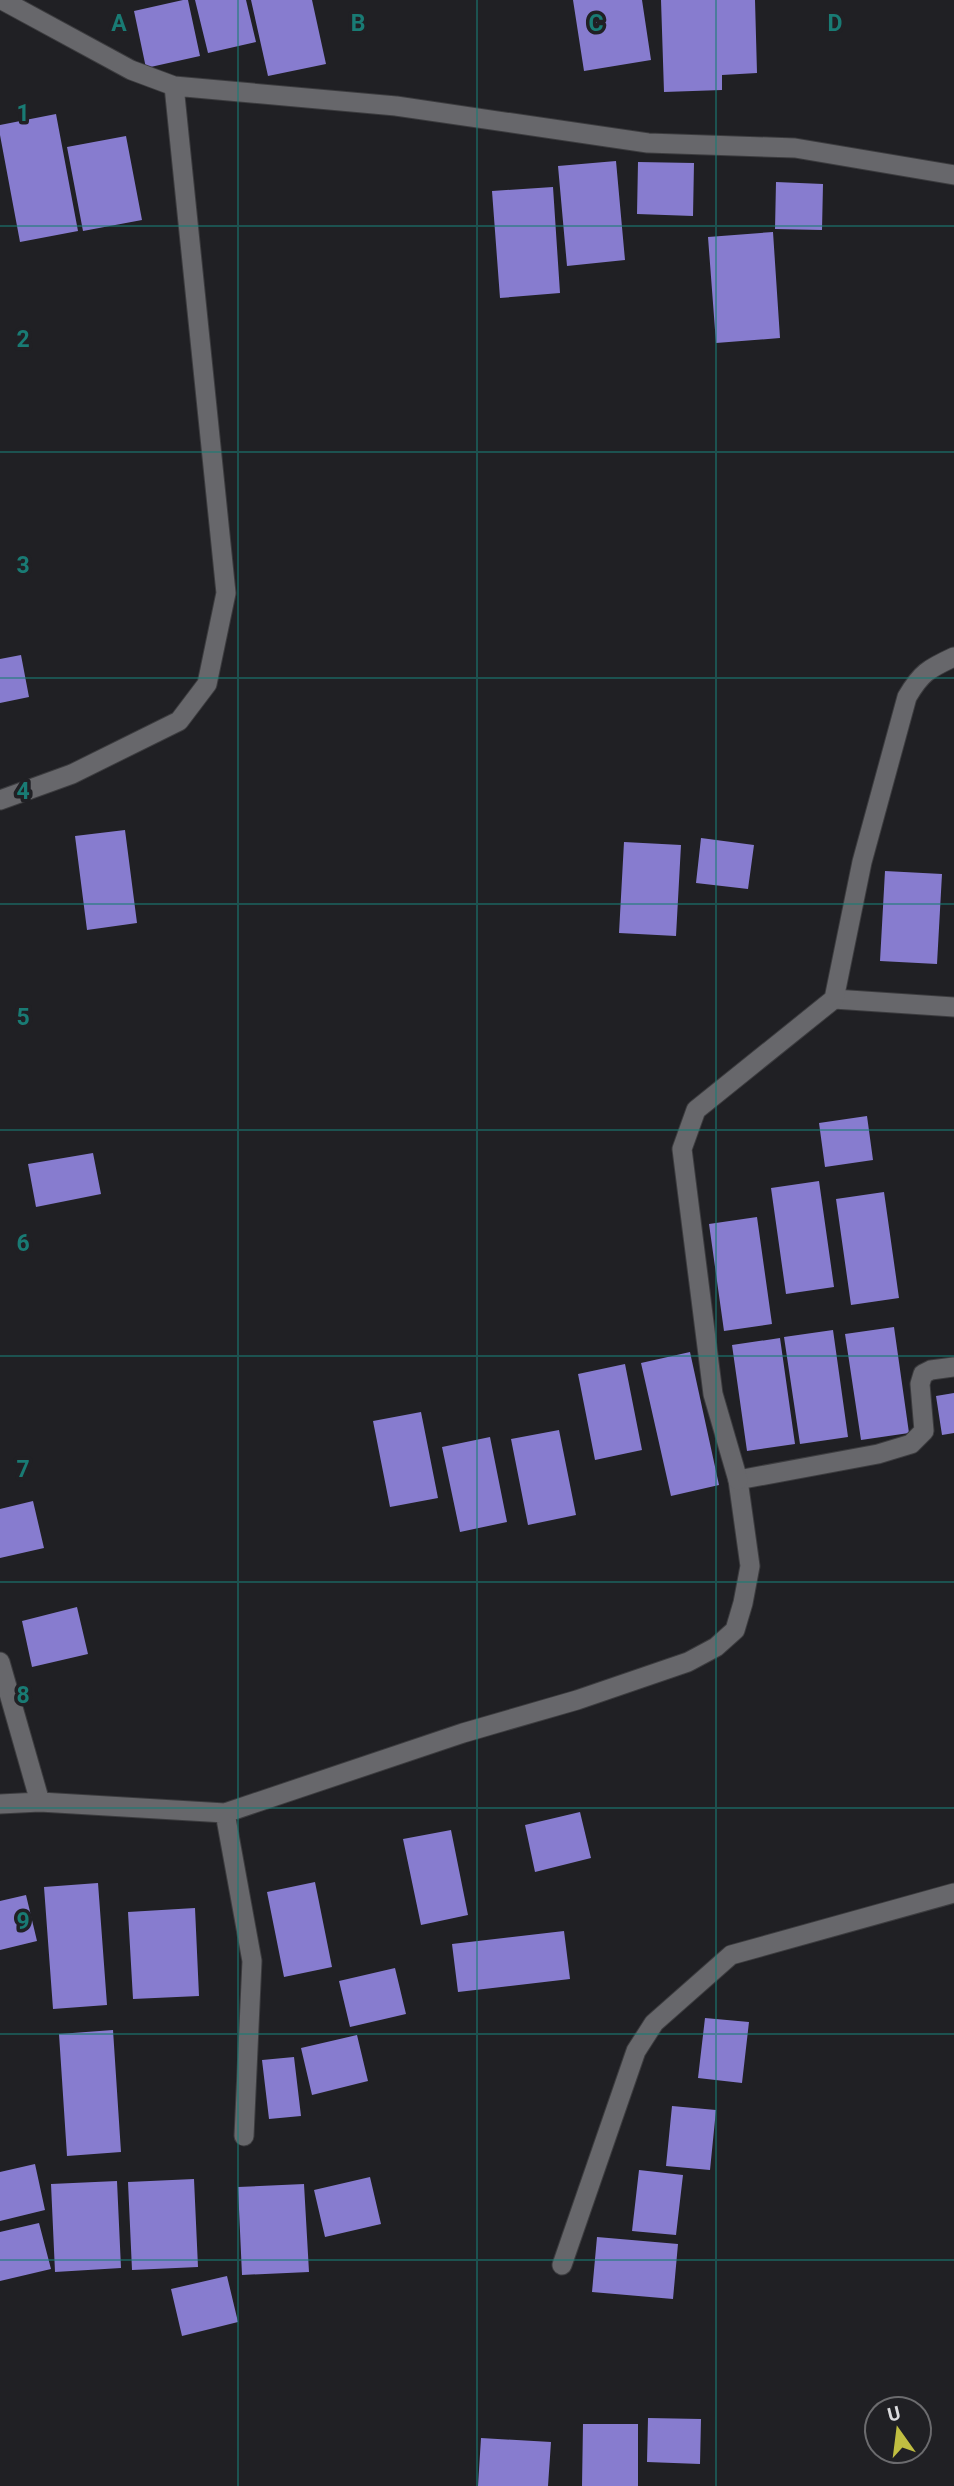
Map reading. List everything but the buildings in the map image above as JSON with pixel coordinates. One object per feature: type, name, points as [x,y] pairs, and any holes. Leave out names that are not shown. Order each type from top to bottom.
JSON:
[{"type":"street","points":[[2,0],[131,70],[174,86],[396,106],[648,142],[795,148],[954,175]]},
{"type":"street","points":[[0,800],[72,774],[179,721],[207,684],[226,593],[174,86]]},
{"type":"street","points":[[0,1804],[40,1802],[225,1813],[463,1733],[577,1700],[688,1662],[716,1647],[735,1630],[750,1566],[738,1480],[713,1394],[682,1149],[696,1110],[834,999],[862,862],[906,697],[919,677],[954,657]]},
{"type":"street","points":[[834,999],[954,1007]]},
{"type":"street","points":[[738,1480],[878,1454],[911,1444],[925,1431],[919,1384],[923,1374],[931,1370],[954,1367]]},
{"type":"street","points":[[0,1662],[40,1802]]},
{"type":"street","points":[[225,1813],[252,1961],[244,2136]]},
{"type":"street","points":[[562,2265],[636,2052],[654,2024],[731,1955],[954,1893]]}]
